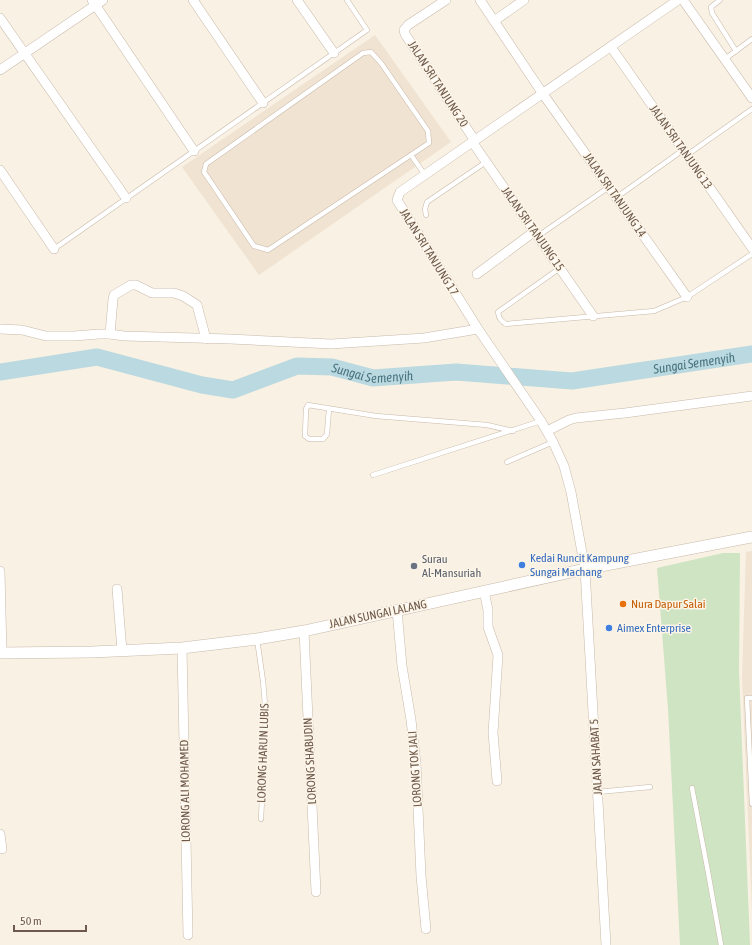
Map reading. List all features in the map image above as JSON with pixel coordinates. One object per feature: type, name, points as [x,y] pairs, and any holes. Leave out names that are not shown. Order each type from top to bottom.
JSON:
[{"type":"street","points":[[193,0],[263,103]]},
{"type":"street","points":[[297,0],[334,53]]},
{"type":"street","name":"JALAN SRI TANJUNG 20","points":[[446,0],[408,25],[404,30],[404,34],[474,142]]},
{"type":"street","name":"JALAN SRI TANJUNG 14","points":[[480,0],[544,94],[687,297]]},
{"type":"street","points":[[494,21],[524,0]]},
{"type":"street","name":"JALAN SRI TANJUNG 17","points":[[585,569],[571,492],[564,466],[553,442],[478,329],[397,200],[400,192],[678,0]]},
{"type":"street","points":[[683,0],[752,98]]},
{"type":"street","points":[[0,70],[97,2],[194,151]]},
{"type":"street","points":[[0,18],[126,198]]},
{"type":"street","name":"JALAN SRI TANJUNG 13","points":[[611,47],[752,248]]},
{"type":"street","name":"JALAN SRI TANJUNG 15","points":[[474,142],[486,162],[593,316]]},
{"type":"street","points":[[0,170],[54,249]]},
{"type":"street","points":[[476,274],[536,234]]},
{"type":"street","points":[[110,334],[112,299],[114,295],[131,285],[136,285],[152,293],[174,293],[183,296],[197,305],[206,339]]},
{"type":"street","points":[[0,329],[22,330],[46,336],[110,334],[124,336],[331,344],[424,338],[478,329]]},
{"type":"street","points":[[547,431],[576,418],[752,396]]},
{"type":"street","name":"JALAN SUNGAI LALANG","points":[[1,653],[122,651],[182,648],[257,639],[304,631],[585,569],[749,539]]},
{"type":"street","name":"JALAN SAHABAT 5","points":[[585,569],[606,945]]},
{"type":"street","points":[[0,571],[1,653]]},
{"type":"street","points":[[117,589],[122,651]]},
{"type":"street","points":[[484,591],[488,610],[488,627],[498,655],[493,733],[497,781]]},
{"type":"street","name":"LORONG TOK JALI","points":[[397,610],[402,666],[416,763],[421,876],[426,929]]},
{"type":"street","name":"LORONG SHABUDIN","points":[[304,631],[316,892]]},
{"type":"street","name":"LORONG ALI MOHAMED","points":[[182,648],[188,934]]},
{"type":"street","points":[[0,834],[2,849]]},
{"type":"lane","points":[[54,249],[367,30],[347,0]]},
{"type":"lane","points":[[720,0],[711,7],[712,13],[736,51]]},
{"type":"lane","points":[[725,59],[752,39]]},
{"type":"lane","points":[[371,52],[381,63],[428,132],[429,143],[411,155],[268,250],[254,246],[204,172],[206,164],[363,53],[371,52]]},
{"type":"lane","points":[[617,197],[752,109]]},
{"type":"lane","points":[[411,155],[425,175]]},
{"type":"lane","name":"JALAN SRI TANJUNG 17","points":[[426,215],[425,209],[427,202],[486,162]]},
{"type":"lane","points":[[536,234],[609,187]]},
{"type":"lane","points":[[560,268],[498,312],[501,321],[506,324],[654,310],[687,297],[752,254]]},
{"type":"lane","points":[[329,409],[327,434],[323,439],[309,439],[305,436],[306,409],[308,405],[376,416],[487,425],[513,431]]},
{"type":"lane","points":[[373,475],[541,422]]},
{"type":"lane","points":[[507,462],[553,442]]},
{"type":"lane","name":"LORONG HARUN LUBIS","points":[[257,639],[266,717],[261,819]]},
{"type":"lane","points":[[752,698],[747,698],[752,804]]},
{"type":"lane","points":[[598,792],[650,787]]},
{"type":"lane","points":[[692,788],[720,945]]},
{"type":"shaded area","points":[[375,35],[451,142],[259,275],[182,167]]},
{"type":"shaded area","points":[[752,551],[752,911],[742,677],[746,552]]},
{"type":"green space","points":[[723,553],[740,553],[739,671],[750,945],[680,945],[668,709],[657,568]]},
{"type":"waterway","name":"Sungai Semenyih","points":[[0,372],[97,357],[202,385],[233,390],[297,366],[332,367],[373,378],[456,372],[572,381],[752,354]]},
{"type":"place","name":"Kedai Runcit Kampung Sungai Machang","points":[[522,565]]},
{"type":"place","name":"Surau Al-Mansuriah","points":[[414,566]]},
{"type":"place","name":"Nura Dapur Salai","points":[[623,604]]},
{"type":"place","name":"Aimex Enterprise","points":[[609,628]]}]
